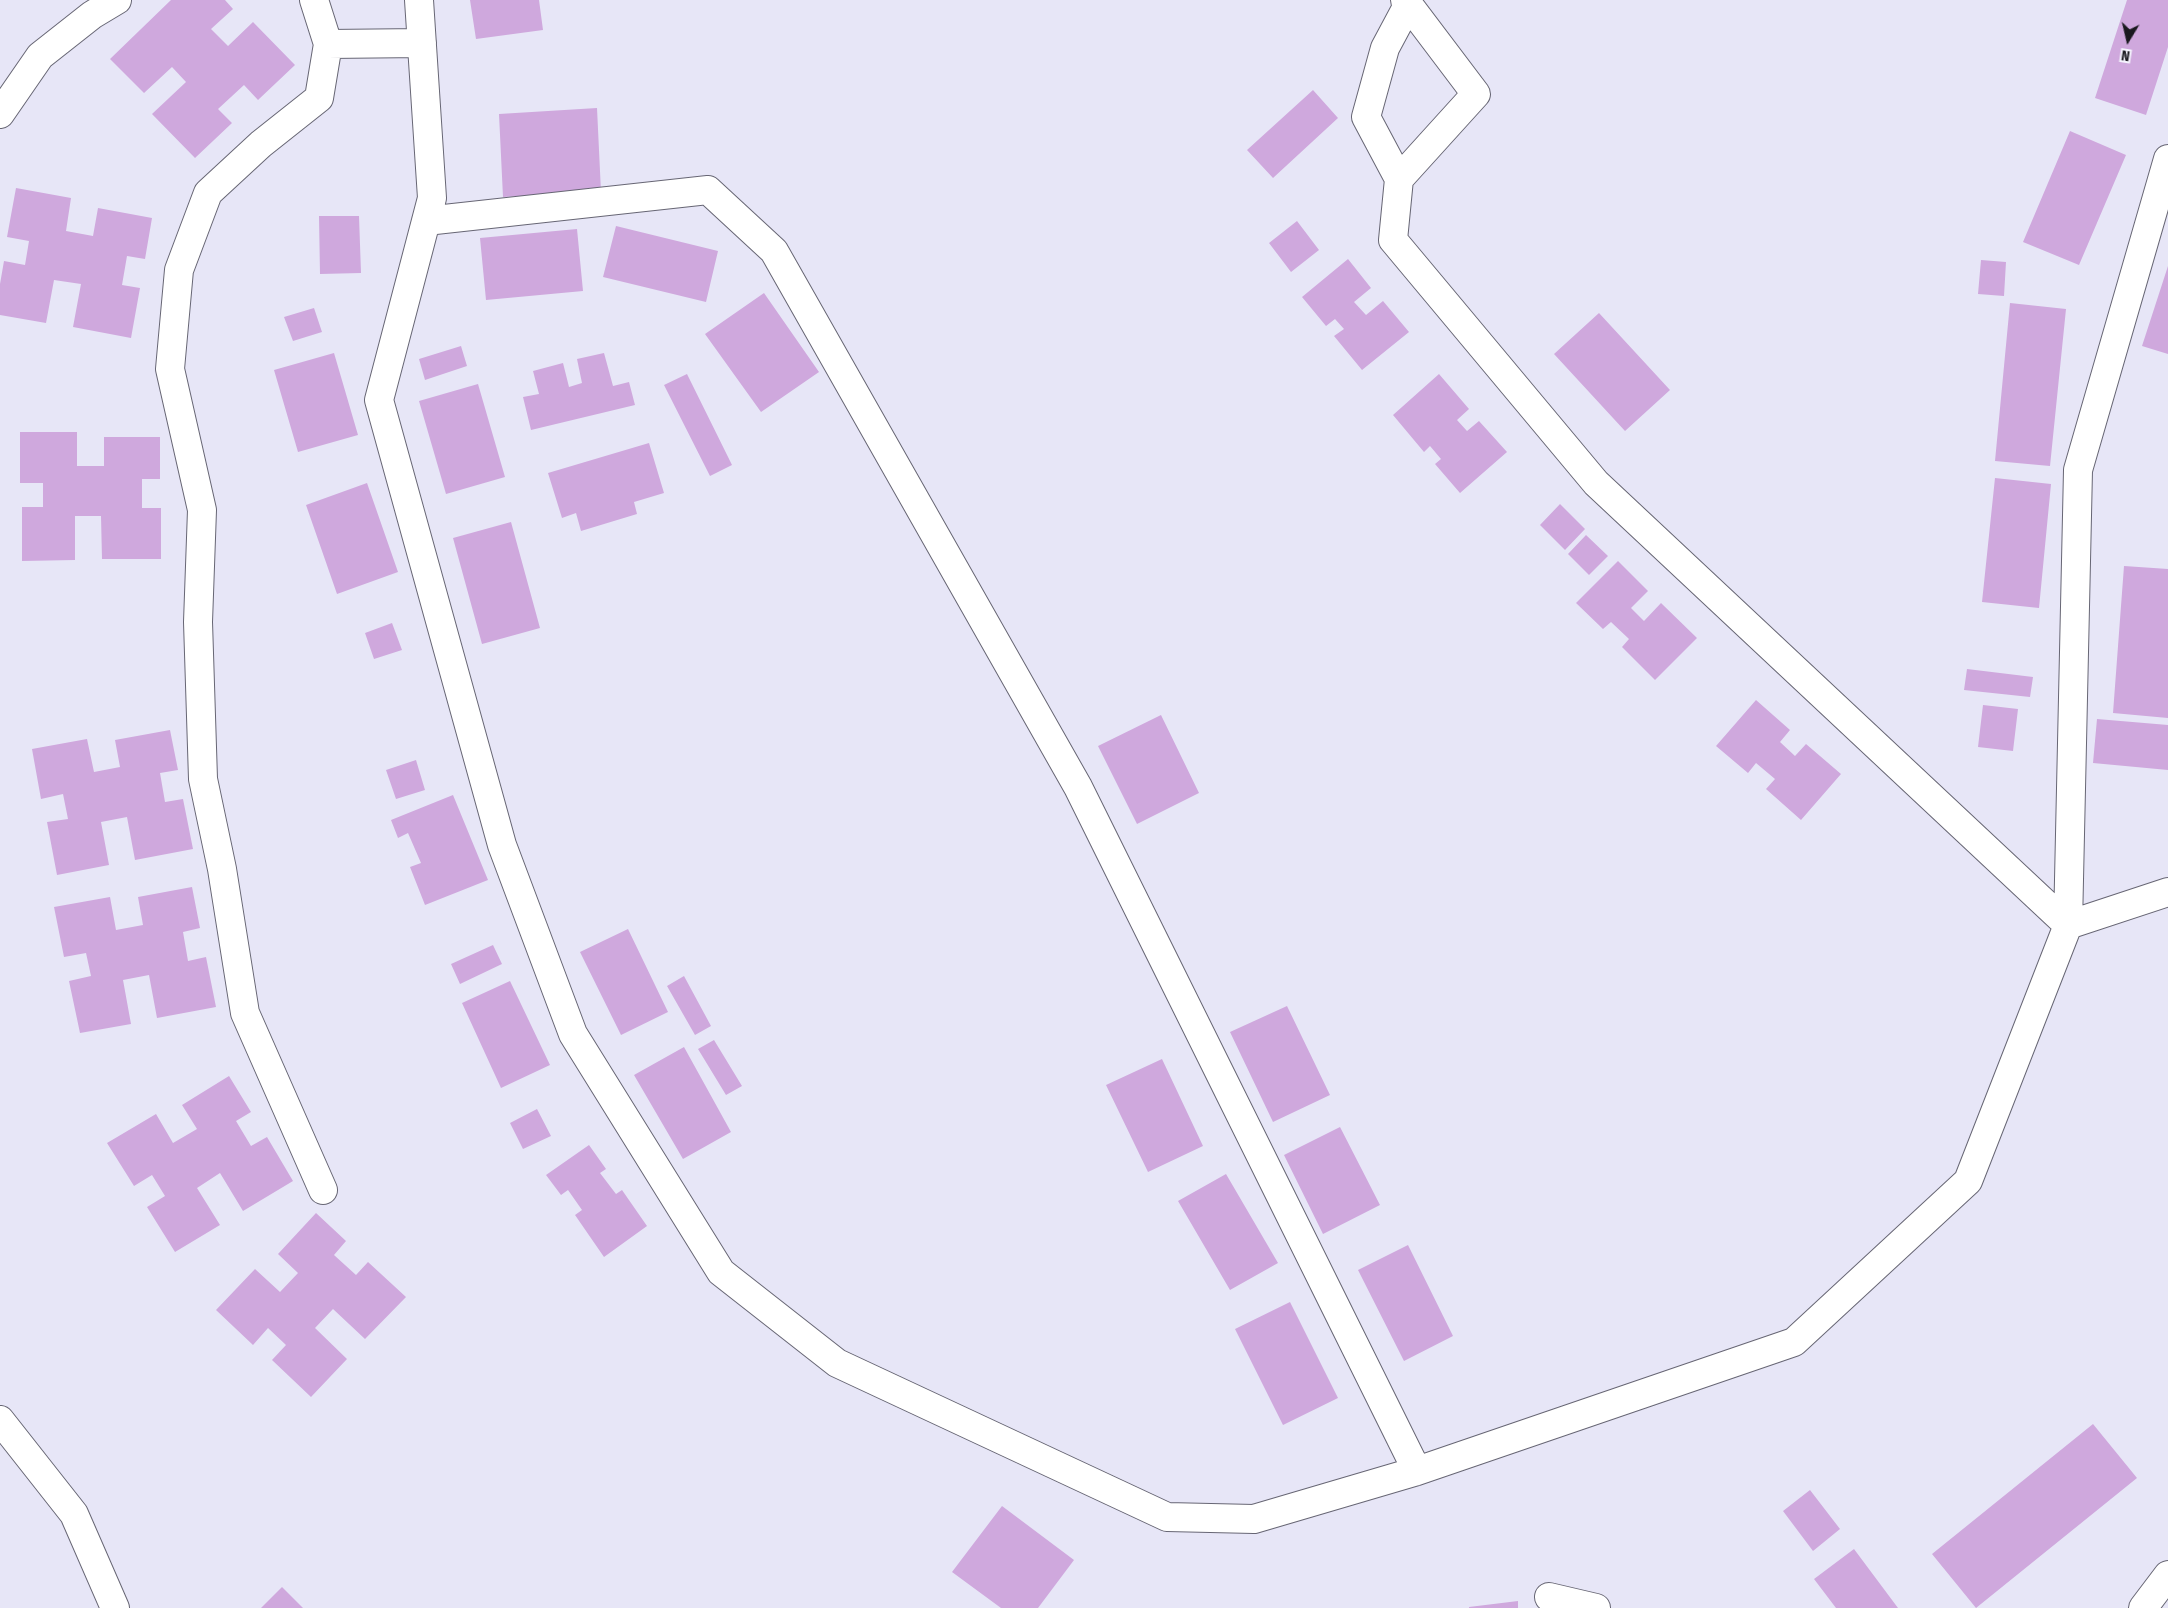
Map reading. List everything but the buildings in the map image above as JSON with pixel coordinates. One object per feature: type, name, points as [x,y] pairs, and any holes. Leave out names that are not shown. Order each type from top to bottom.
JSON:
[{"type":"street","points":[[0,114],[40,56],[92,15],[116,0]]},
{"type":"street","points":[[314,0],[328,44],[319,98],[261,144],[208,193],[178,270],[170,369],[202,510],[198,622],[204,779],[222,869],[245,1013],[323,1190]]},
{"type":"street","points":[[419,0],[432,198],[379,400],[502,845],[573,1034],[721,1272],[837,1363],[1166,1516],[1254,1519],[1417,1471],[1794,1342],[1968,1181],[2068,925],[2078,470],[2168,159]]},
{"type":"street","points":[[1399,179],[1476,94],[1406,2],[1385,48],[1366,117],[1399,179],[1393,240],[1596,483],[2068,925]]},
{"type":"street","points":[[328,44],[422,43]]},
{"type":"street","points":[[426,221],[708,190],[774,251],[1078,787],[1417,1471]]},
{"type":"street","points":[[2068,925],[2168,892]]},
{"type":"street","points":[[0,1420],[74,1514],[115,1608]]},
{"type":"street","points":[[2143,1608],[2168,1575]]},
{"type":"street","points":[[1549,1597],[1596,1608]]}]
